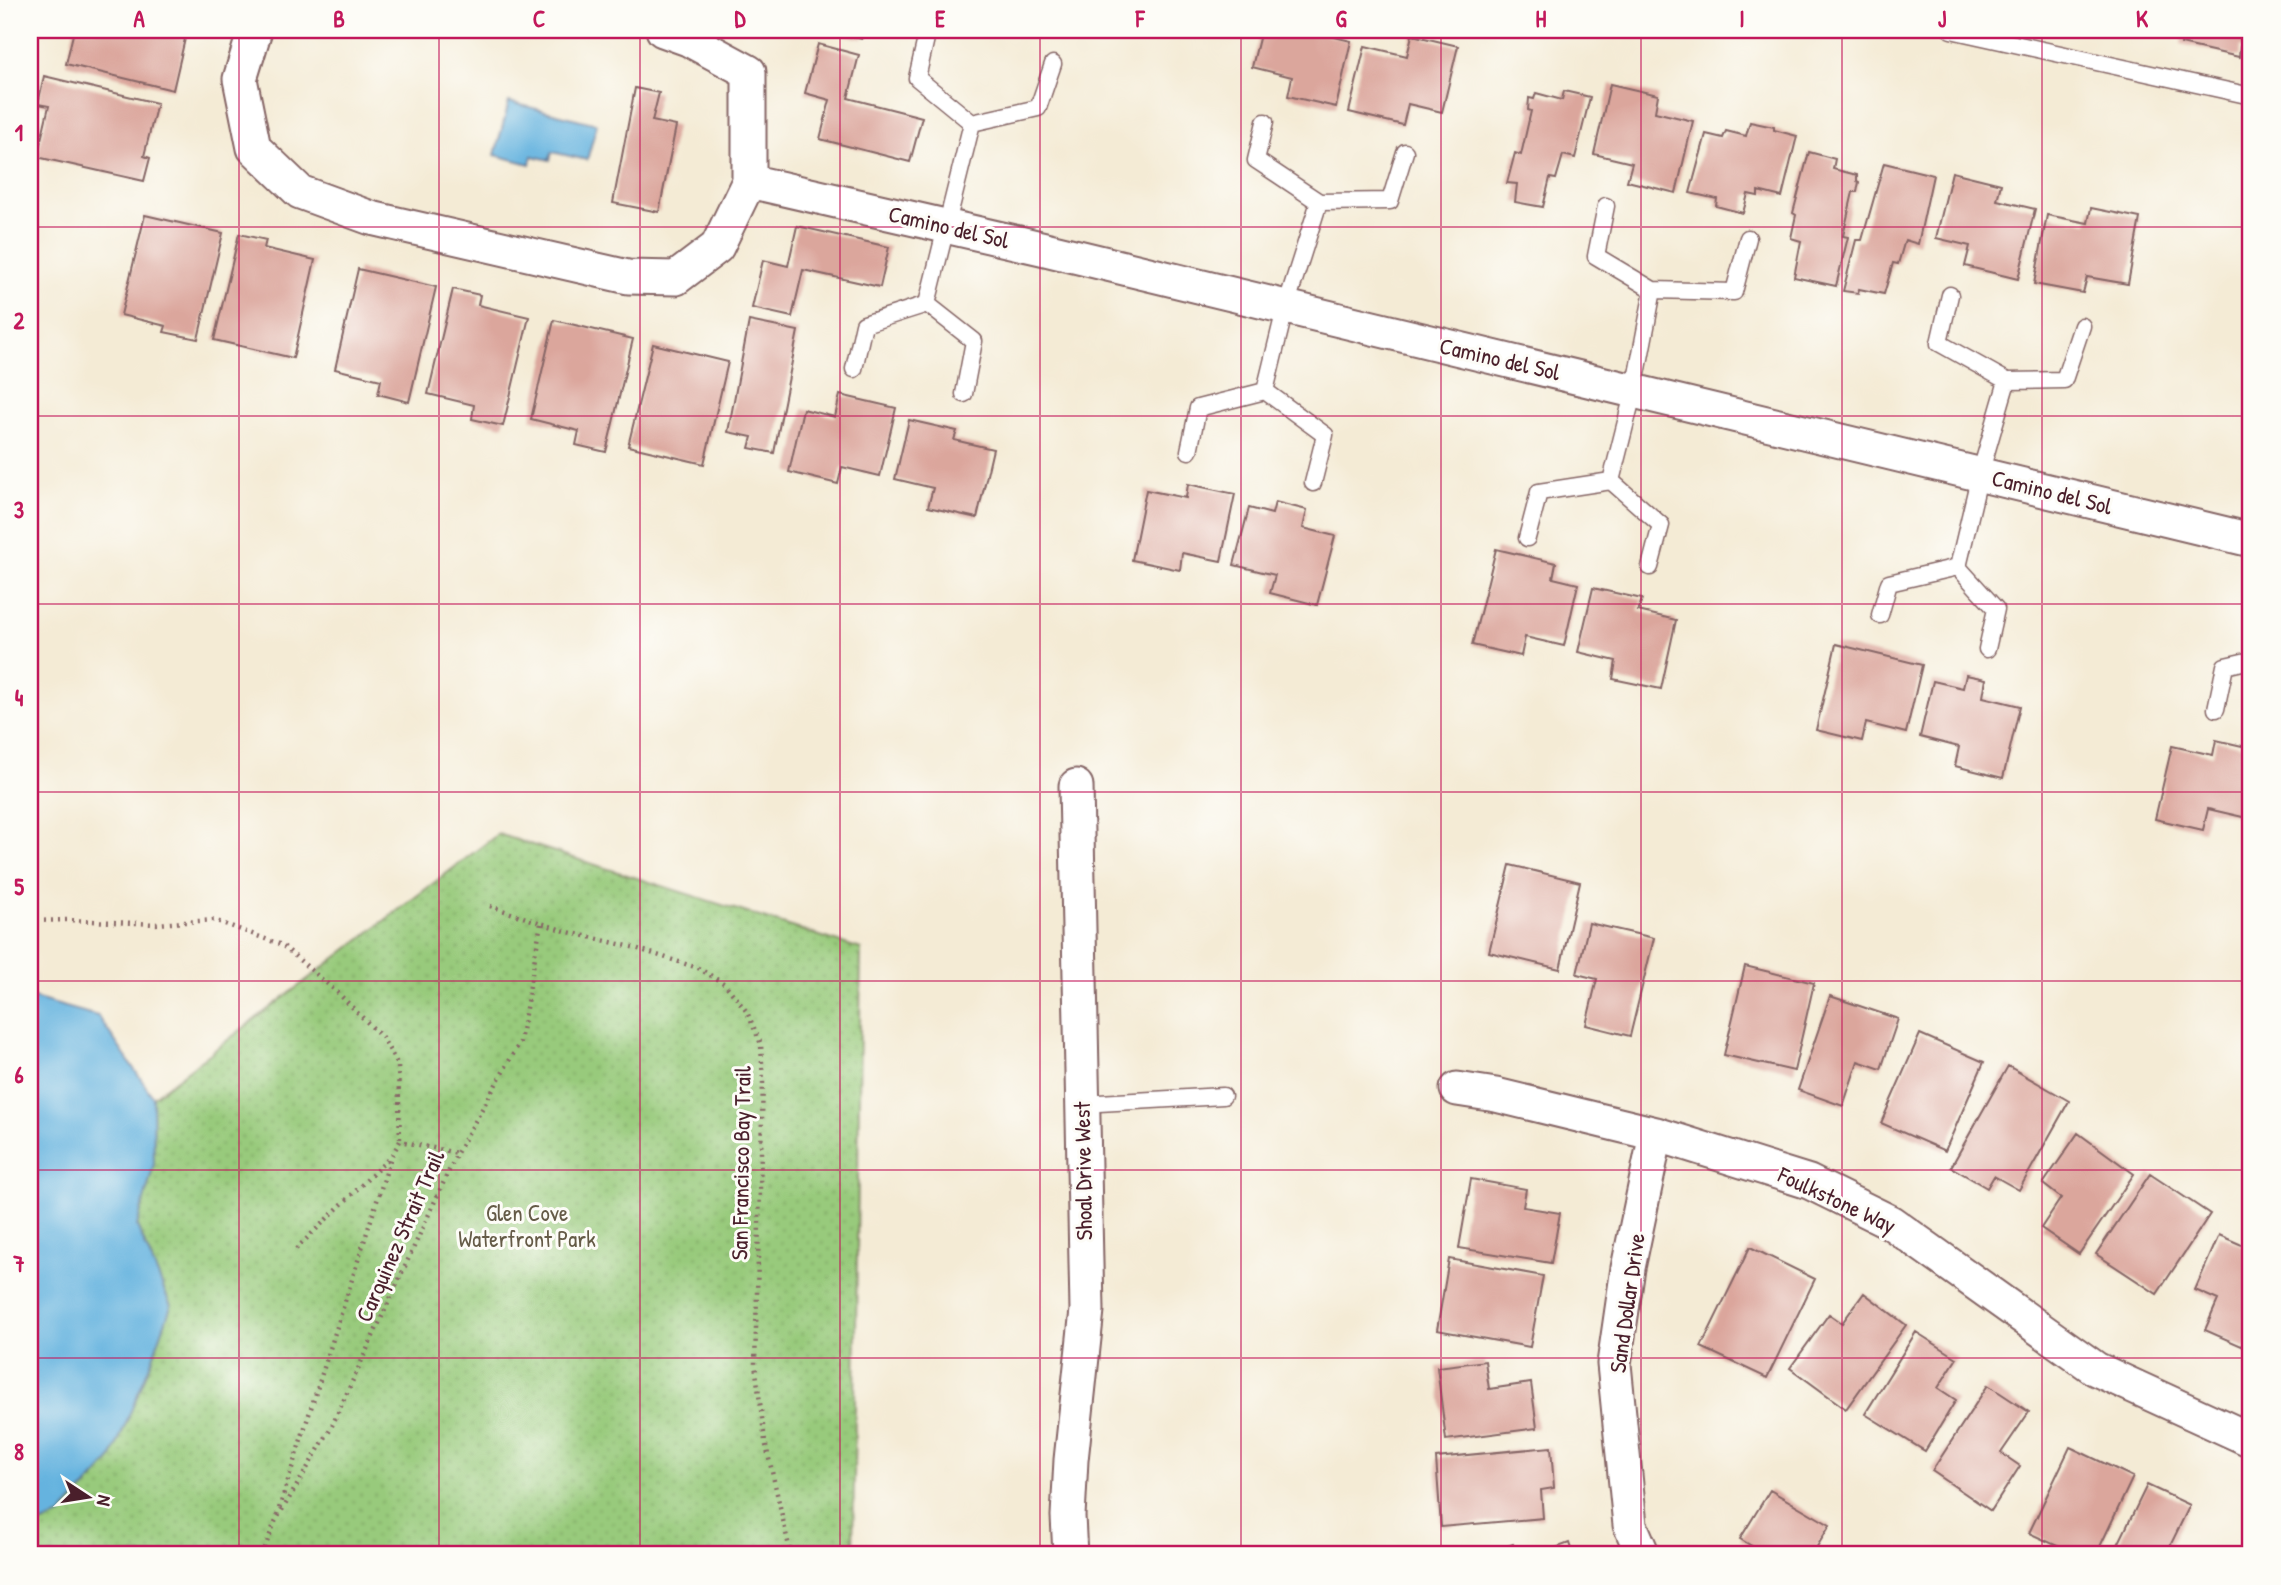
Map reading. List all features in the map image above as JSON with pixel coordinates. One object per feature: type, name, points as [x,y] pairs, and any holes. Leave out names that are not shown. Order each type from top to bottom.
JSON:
[{"type":"street","points":[[255,30],[240,79],[254,148],[300,192],[371,218],[628,277],[676,278],[717,247],[749,181],[748,72],[688,38],[663,30]]},
{"type":"street","name":"Camino del Sol","points":[[749,181],[1633,390],[2251,540]]},
{"type":"street","name":"Shoal Drive West","points":[[1070,1555],[1068,1516],[1071,1460],[1087,1310],[1076,786]]},
{"type":"street","name":"Foulkstone Way","points":[[1457,1089],[1496,1095],[1656,1134],[1809,1182],[1890,1222],[2096,1369],[2251,1440]]},
{"type":"street","name":"Sand Dollar Drive","points":[[1643,1555],[1630,1525],[1614,1364],[1628,1268],[1656,1134]]},
{"type":"lane","points":[[1951,30],[2251,96]]},
{"type":"lane","points":[[927,34],[917,78],[972,124]]},
{"type":"lane","points":[[972,124],[1038,108],[1053,64]]},
{"type":"lane","points":[[1265,122],[1256,160],[1319,202],[1390,201],[1405,152]]},
{"type":"lane","points":[[927,304],[972,124]]},
{"type":"lane","points":[[1265,391],[1286,309],[1319,202]]},
{"type":"lane","points":[[1606,206],[1596,256],[1653,290],[1734,292],[1748,238]]},
{"type":"lane","points":[[1611,481],[1653,290]]},
{"type":"lane","points":[[1950,295],[1939,343],[2007,381],[2064,380],[2082,326]]},
{"type":"lane","points":[[854,369],[864,324],[927,304]]},
{"type":"lane","points":[[927,304],[974,341],[964,394]]},
{"type":"lane","points":[[1958,567],[1980,474],[2007,381]]},
{"type":"lane","points":[[1189,451],[1199,408],[1265,391]]},
{"type":"lane","points":[[1265,391],[1325,435],[1313,483]]},
{"type":"lane","points":[[1527,538],[1539,492],[1611,481]]},
{"type":"lane","points":[[1611,481],[1661,525],[1650,567]]},
{"type":"lane","points":[[1880,615],[1889,583],[1958,567]]},
{"type":"lane","points":[[1958,567],[1996,609],[1987,649]]},
{"type":"lane","points":[[2216,709],[2225,666],[2251,660]]},
{"type":"lane","points":[[1082,1104],[1223,1096]]},
{"type":"path","name":"San Francisco Bay Trail","points":[[490,906],[698,968],[725,984],[747,1012],[761,1044],[763,1083],[755,1364],[765,1441],[792,1555]]},
{"type":"path","points":[[30,921],[156,924],[214,920],[282,945],[338,993],[382,1037],[398,1065],[400,1141],[391,1157],[275,1522]]},
{"type":"path","name":"Carquinez Strait Trail","points":[[262,1555],[275,1522],[330,1430],[457,1153],[520,1042],[541,923]]},
{"type":"path","points":[[400,1141],[457,1153]]},
{"type":"path","points":[[296,1249],[391,1157]]},
{"type":"green space","name":"Glen Cove Waterfront Park","points":[[498,834],[861,949],[853,1555],[30,1555],[30,1528],[60,1516],[111,1459],[171,1306],[137,1226],[154,1164],[153,1097]]},
{"type":"water","points":[[509,102],[597,124],[587,160],[552,152],[550,160],[532,156],[530,164],[495,155]]},
{"type":"water","points":[[30,997],[98,1016],[153,1097],[154,1164],[137,1226],[171,1306],[111,1459],[60,1516],[30,1528]]},
{"type":"building","points":[[74,30],[187,30],[173,90],[66,64]]},
{"type":"building","points":[[824,30],[864,30],[862,39]]},
{"type":"building","points":[[1261,30],[1313,30],[1351,41],[1336,107],[1288,96],[1292,77],[1252,67]]},
{"type":"building","points":[[2160,30],[2251,30],[2251,50],[2240,47],[2239,57],[2181,44],[2183,36]]},
{"type":"building","points":[[1412,35],[1458,46],[1442,112],[1408,104],[1403,125],[1349,112],[1365,46],[1407,56]]},
{"type":"building","points":[[818,44],[859,55],[848,98],[922,117],[910,162],[820,139],[830,100],[805,93]]},
{"type":"building","points":[[44,76],[157,103],[144,156],[150,158],[144,181],[37,157],[49,106],[38,104]]},
{"type":"building","points":[[1610,84],[1658,95],[1655,112],[1693,121],[1676,193],[1627,181],[1632,163],[1594,154]]},
{"type":"building","points":[[635,88],[659,93],[652,121],[676,126],[659,212],[613,203]]},
{"type":"building","points":[[1564,91],[1590,97],[1575,158],[1563,155],[1556,179],[1550,178],[1543,207],[1515,202],[1517,184],[1507,183],[1515,153],[1521,155],[1531,111],[1528,110],[1529,98],[1534,99],[1536,93],[1562,100]]},
{"type":"building","points":[[1750,122],[1797,136],[1782,197],[1758,191],[1758,196],[1748,194],[1743,213],[1716,206],[1717,199],[1690,193],[1706,134],[1723,138],[1726,131],[1746,136]]},
{"type":"building","points":[[1809,152],[1835,159],[1833,169],[1857,175],[1859,182],[1857,192],[1853,192],[1843,236],[1848,237],[1836,286],[1794,277],[1801,241],[1791,238],[1796,215],[1793,213]]},
{"type":"building","points":[[1884,163],[1933,175],[1918,244],[1905,240],[1898,264],[1893,263],[1884,294],[1859,289],[1858,293],[1843,291],[1856,240],[1862,240]]},
{"type":"building","points":[[1952,172],[2001,184],[1997,200],[2035,209],[2018,279],[1965,266],[1970,246],[1936,238]]},
{"type":"building","points":[[2091,208],[2140,218],[2128,284],[2087,277],[2083,293],[2034,284],[2047,215],[2088,223]]},
{"type":"building","points":[[145,215],[223,233],[198,339],[164,332],[166,326],[121,315]]},
{"type":"building","points":[[797,226],[889,247],[880,287],[803,270],[792,317],[752,308],[763,260],[788,266]]},
{"type":"building","points":[[239,234],[266,240],[264,248],[315,260],[293,358],[214,340]]},
{"type":"building","points":[[358,269],[436,287],[409,402],[378,394],[381,380],[335,369]]},
{"type":"building","points":[[453,289],[480,295],[478,305],[529,317],[503,426],[472,419],[474,405],[428,394]]},
{"type":"building","points":[[554,320],[633,339],[606,452],[576,445],[579,431],[531,419]]},
{"type":"building","points":[[749,321],[798,331],[774,453],[749,448],[752,437],[728,432]]},
{"type":"building","points":[[653,344],[728,362],[704,464],[628,446]]},
{"type":"building","points":[[840,395],[896,408],[880,476],[842,467],[838,484],[789,472],[803,409],[835,417]]},
{"type":"building","points":[[909,420],[957,431],[954,440],[993,449],[977,518],[928,507],[933,488],[895,479]]},
{"type":"building","points":[[1188,484],[1235,494],[1221,561],[1182,553],[1180,570],[1132,560],[1146,490],[1186,498]]},
{"type":"building","points":[[1275,502],[1307,510],[1303,528],[1335,536],[1317,605],[1270,593],[1275,575],[1234,565],[1249,508],[1272,514]]},
{"type":"building","points":[[1496,549],[1556,563],[1553,578],[1578,584],[1564,646],[1525,637],[1521,656],[1472,645]]},
{"type":"building","points":[[1593,588],[1642,599],[1638,611],[1676,620],[1661,689],[1613,679],[1616,661],[1578,652]]},
{"type":"building","points":[[1836,644],[1922,665],[1906,733],[1866,723],[1862,741],[1816,730]]},
{"type":"building","points":[[1966,675],[1986,679],[1983,697],[2020,706],[2003,778],[1955,766],[1959,747],[1920,737],[1933,681],[1963,688]]},
{"type":"building","points":[[2216,740],[2251,748],[2251,800],[2247,818],[2208,809],[2203,830],[2155,819],[2172,746],[2213,755]]},
{"type":"building","points":[[1510,865],[1580,882],[1560,969],[1489,952]]},
{"type":"building","points":[[1589,923],[1654,938],[1630,1036],[1586,1025],[1597,979],[1577,974]]},
{"type":"building","points":[[1745,966],[1814,983],[1794,1071],[1724,1055]]},
{"type":"building","points":[[1830,996],[1898,1019],[1881,1069],[1858,1061],[1843,1106],[1798,1090]]},
{"type":"building","points":[[1920,1034],[1984,1062],[1945,1151],[1881,1123]]},
{"type":"building","points":[[2008,1066],[2069,1101],[2019,1190],[1994,1176],[1987,1188],[1951,1167]]},
{"type":"building","points":[[2078,1133],[2134,1174],[2079,1254],[2041,1228],[2061,1198],[2043,1184]]},
{"type":"building","points":[[2150,1174],[2210,1214],[2157,1294],[2096,1254]]},
{"type":"building","points":[[1471,1179],[1526,1189],[1523,1207],[1560,1213],[1551,1263],[1459,1248]]},
{"type":"building","points":[[2219,1235],[2251,1249],[2251,1336],[2246,1348],[2205,1330],[2218,1300],[2195,1290]]},
{"type":"building","points":[[1750,1247],[1815,1279],[1767,1378],[1701,1347]]},
{"type":"building","points":[[1449,1259],[1543,1276],[1530,1347],[1437,1330]]},
{"type":"building","points":[[1864,1293],[1906,1325],[1846,1409],[1790,1368],[1829,1314],[1842,1323]]},
{"type":"building","points":[[1916,1332],[1957,1358],[1938,1388],[1956,1400],[1925,1451],[1865,1414]]},
{"type":"building","points":[[1485,1361],[1489,1389],[1531,1383],[1537,1428],[1446,1440],[1437,1367]]},
{"type":"building","points":[[1988,1385],[2029,1412],[2001,1453],[2020,1466],[1991,1511],[1932,1471]]},
{"type":"building","points":[[1551,1447],[1554,1488],[1541,1490],[1543,1518],[1441,1527],[1436,1458]]},
{"type":"building","points":[[2070,1447],[2133,1477],[2096,1555],[2077,1555],[2029,1533]]},
{"type":"building","points":[[2147,1485],[2190,1505],[2168,1550],[2178,1555],[2113,1555]]},
{"type":"building","points":[[1770,1490],[1830,1525],[1812,1555],[1758,1555],[1760,1551],[1740,1539]]},
{"type":"building","points":[[1569,1543],[1573,1555],[1537,1555]]},
{"type":"building","points":[[1513,1544],[1517,1555],[1483,1555]]}]
